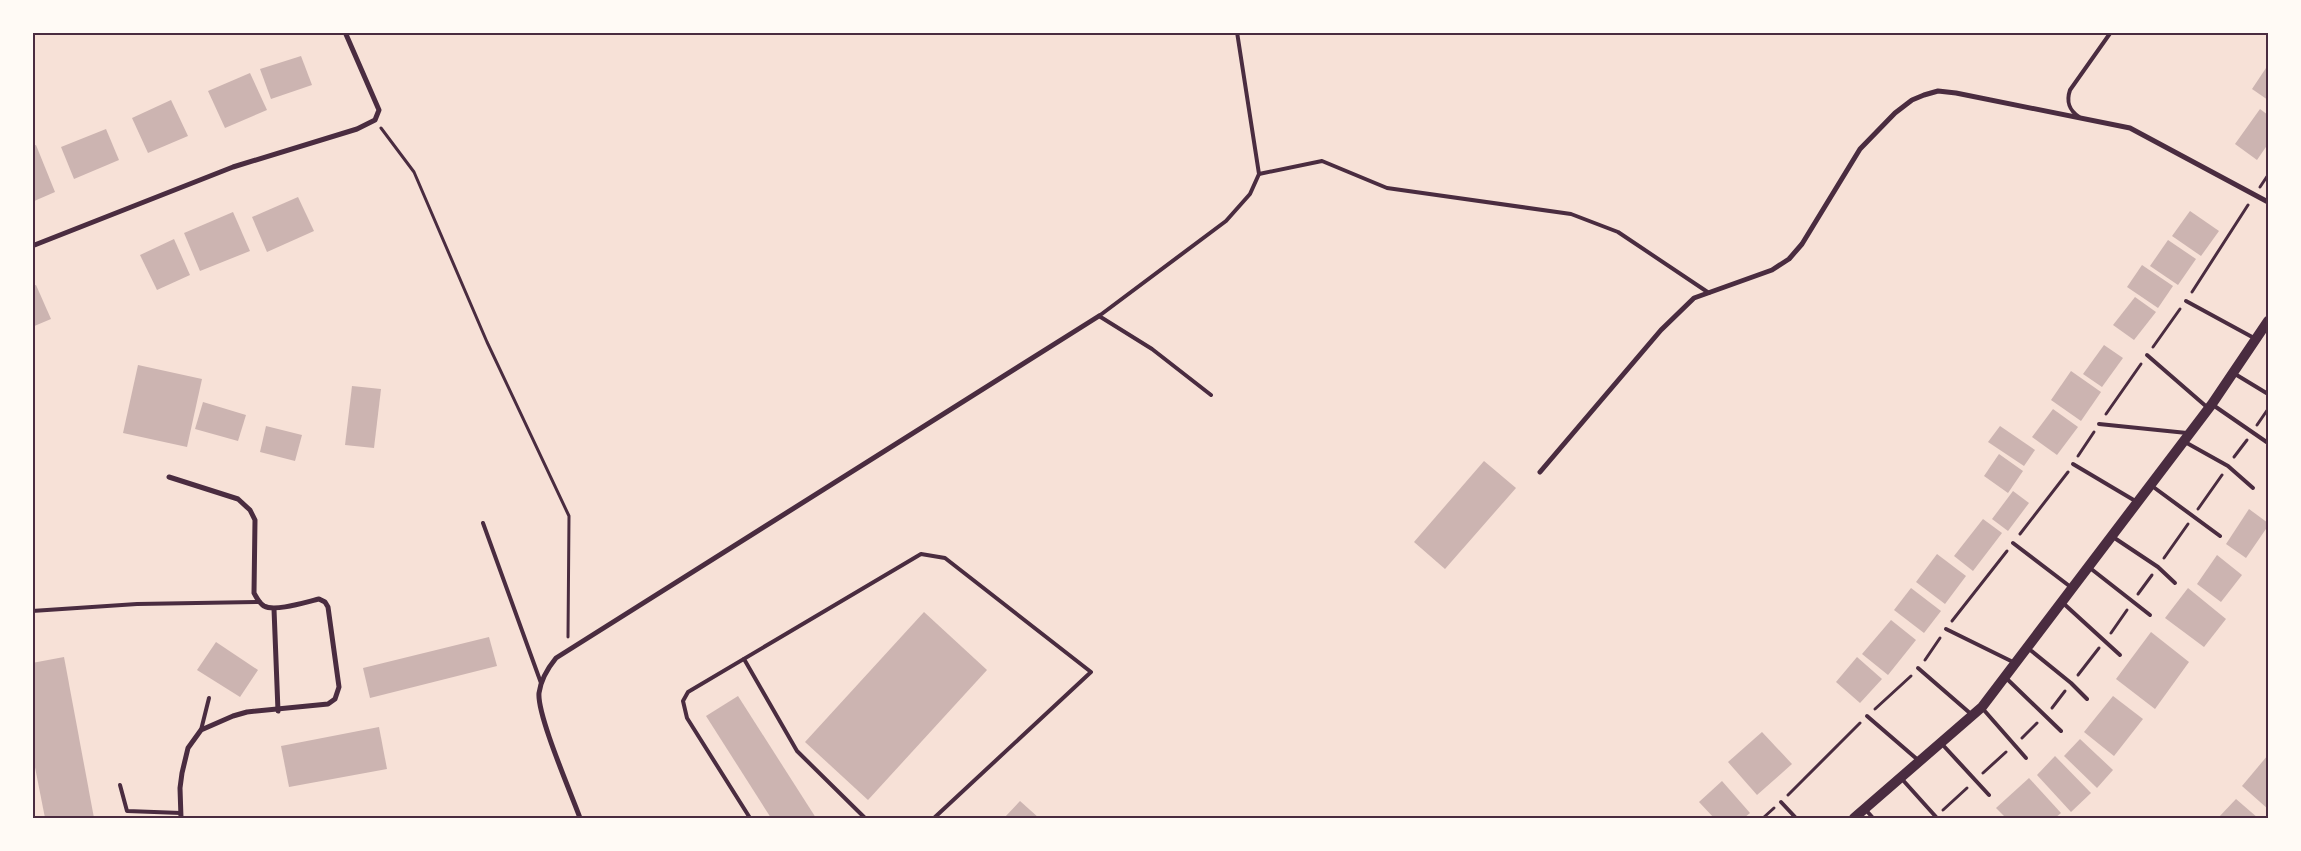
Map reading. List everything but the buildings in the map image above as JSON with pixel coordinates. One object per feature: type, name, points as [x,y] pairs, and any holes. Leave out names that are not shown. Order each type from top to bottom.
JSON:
[{"type":"main road","points":[[1854,818],[1982,707],[2210,406],[2268,321]]},
{"type":"street","points":[[32,246],[233,167],[332,138],[368,125],[375,120],[378,110],[345,32]]},
{"type":"street","points":[[1540,472],[1671,319],[1694,298],[1772,270],[1790,259],[1802,244],[1860,149],[1895,113],[1912,100],[1938,91],[2130,128],[2268,202]]},
{"type":"street","points":[[580,818],[539,707],[541,683],[546,670],[556,658],[1099,316]]},
{"type":"street","points":[[169,477],[238,499],[250,510],[255,520],[254,593],[266,607],[274,608],[319,599],[325,602],[328,607],[338,688],[333,702],[324,705],[247,712],[201,730],[191,742],[186,756],[180,788],[181,816]]},
{"type":"street","points":[[274,608],[278,710]]},
{"type":"lane","points":[[1211,395],[1152,349],[1099,316],[1226,221],[1250,194],[1259,174],[1237,32]]},
{"type":"lane","points":[[2081,118],[2069,107],[2068,97],[2070,90],[2111,32]]},
{"type":"lane","points":[[1259,174],[1322,161],[1387,188],[1571,214],[1618,232],[1709,293]]},
{"type":"lane","points":[[2186,301],[2256,339]]},
{"type":"lane","points":[[2147,355],[2210,406],[2253,431],[2268,443]]},
{"type":"lane","points":[[2233,373],[2268,394]]},
{"type":"lane","points":[[2099,424],[2186,437],[2228,466],[2254,488]]},
{"type":"lane","points":[[2073,464],[2137,502]]},
{"type":"lane","points":[[2151,485],[2220,536]]},
{"type":"lane","points":[[483,523],[541,683]]},
{"type":"lane","points":[[2112,536],[2158,567],[2175,583]]},
{"type":"lane","points":[[2013,543],[2072,588]]},
{"type":"lane","points":[[750,818],[687,718],[683,701],[688,692],[921,554],[946,558],[1091,672],[934,818]]},
{"type":"lane","points":[[2088,567],[2150,615]]},
{"type":"lane","points":[[32,611],[137,604],[260,602]]},
{"type":"lane","points":[[2062,602],[2120,655]]},
{"type":"lane","points":[[1946,629],[2015,664]]},
{"type":"lane","points":[[2027,648],[2072,683],[2087,699]]},
{"type":"lane","points":[[744,659],[796,751],[865,818]]},
{"type":"lane","points":[[1918,668],[1973,715]]},
{"type":"lane","points":[[2005,677],[2061,731]]},
{"type":"lane","points":[[201,730],[209,698]]},
{"type":"lane","points":[[1982,707],[2026,758]]},
{"type":"lane","points":[[1867,716],[1919,761]]},
{"type":"lane","points":[[1941,743],[1989,795]]},
{"type":"lane","points":[[1900,778],[1936,818]]},
{"type":"lane","points":[[120,785],[128,811],[181,816]]},
{"type":"lane","points":[[1781,802],[1796,818]]},
{"type":"lane","points":[[1865,809],[1874,818]]},
{"type":"path","points":[[375,120],[414,172],[487,342],[569,516],[568,650]]},
{"type":"path","points":[[1763,818],[1918,668],[2073,464],[2186,301],[2255,194]]},
{"type":"path","points":[[1936,818],[2046,715],[2072,683],[2158,567],[2268,409]]}]
